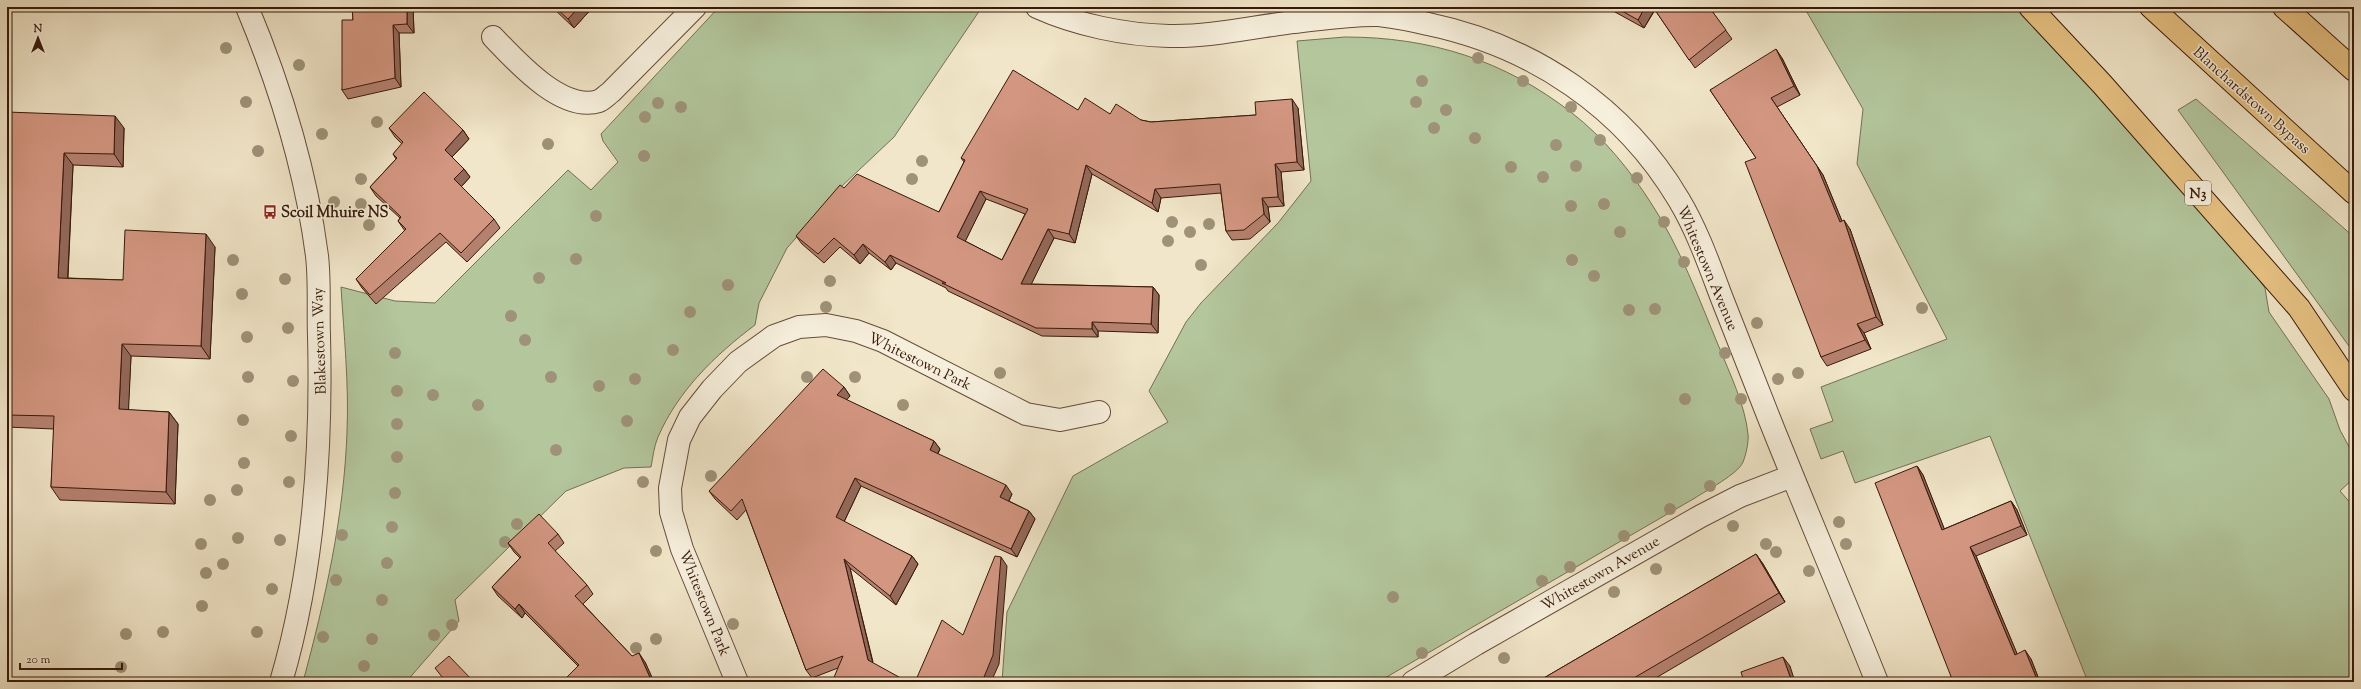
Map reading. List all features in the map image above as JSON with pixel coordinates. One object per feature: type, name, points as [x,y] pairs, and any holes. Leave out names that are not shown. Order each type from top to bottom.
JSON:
[{"type":"highway","name":"N3","points":[[2030,7],[2102,84],[2299,308],[2354,390]]},
{"type":"highway","name":"Blanchardstown Bypass","points":[[2150,7],[2354,193]]},
{"type":"highway","points":[[2284,7],[2354,70]]},
{"type":"street","name":"Blakestown Way","points":[[247,7],[262,43],[293,143],[310,216],[317,258],[321,410],[310,548],[281,682]]},
{"type":"street","points":[[493,38],[554,93],[570,100],[585,103],[599,100],[611,92],[695,7]]},
{"type":"street","name":"Whitestown Avenue","points":[[1036,7],[1076,20],[1119,31],[1169,36],[1378,11],[1452,29],[1514,51],[1576,88],[1606,111],[1627,131],[1663,174],[1696,231],[1792,476],[1877,682]]},
{"type":"street","name":"Whitestown Park","points":[[737,682],[682,549],[671,512],[670,488],[673,464],[679,440],[690,417],[712,388],[738,362],[774,336],[799,327],[826,325],[856,331],[883,341],[1026,414],[1060,420],[1099,412]]},
{"type":"street","name":"Whitestown Avenue","points":[[1413,682],[1476,644],[1701,516],[1740,496],[1792,476]]},
{"type":"green space","points":[[719,7],[982,7],[894,137],[841,187],[787,248],[759,303],[755,325],[712,361],[676,404],[658,437],[651,467],[624,468],[566,491],[455,600],[459,621],[406,682],[303,682],[326,589],[338,527],[345,464],[347,396],[341,287],[395,301],[435,303],[568,170],[591,190],[618,162],[603,141],[601,134]]},
{"type":"green space","points":[[1804,7],[2017,7],[2093,85],[2171,180],[2245,261],[2265,288],[2269,312],[2329,399],[2340,430],[2354,456],[2354,478],[2340,491],[2354,507],[2354,682],[2088,682],[1990,436],[1855,483],[1843,451],[1821,459],[1810,429],[1833,421],[1821,387],[1947,339],[1857,164],[1863,109]]},
{"type":"green space","points":[[1345,37],[1407,41],[1465,55],[1493,66],[1520,79],[1546,95],[1572,113],[1605,143],[1625,166],[1651,203],[1680,255],[1732,379],[1744,412],[1748,437],[1743,462],[1740,467],[1729,477],[1695,498],[1378,682],[1002,682],[1007,612],[1073,476],[1168,422],[1149,391],[1186,322],[1201,303],[1278,223],[1311,181],[1297,41]]},
{"type":"green space","points":[[2196,99],[2354,237],[2354,353],[2178,110]]},
{"type":"building","points":[[352,7],[407,7],[407,24],[393,25],[395,78],[342,90],[342,20],[353,20]]},
{"type":"building","points":[[555,7],[579,7],[568,19]]},
{"type":"building","points":[[1615,7],[1645,7],[1638,20]]},
{"type":"building","points":[[1653,7],[1709,7],[1726,30],[1689,60]]},
{"type":"building","points":[[1776,49],[1794,86],[1771,98],[1817,166],[1840,222],[1844,220],[1876,317],[1857,324],[1865,340],[1821,357],[1745,162],[1756,158],[1710,90]]},
{"type":"building","points":[[1013,70],[1078,110],[1085,98],[1110,114],[1116,104],[1141,120],[1151,122],[1256,115],[1255,102],[1292,99],[1297,162],[1275,164],[1278,197],[1262,198],[1264,214],[1244,230],[1226,231],[1220,184],[1155,189],[1152,203],[1086,165],[1069,234],[1048,229],[1021,284],[1153,287],[1151,324],[1092,322],[1092,329],[1036,328],[942,283],[946,283],[890,255],[885,262],[863,244],[854,255],[834,238],[818,254],[796,236],[840,185],[844,188],[857,174],[939,212],[965,160],[961,158]],"holes":[[[980,191],[1028,209],[1002,260],[957,237]]]},
{"type":"building","points":[[424,92],[463,130],[445,150],[464,169],[454,179],[494,219],[461,253],[440,233],[370,295],[356,279],[406,229],[398,221],[401,217],[370,187],[397,158],[393,154],[403,142],[389,128]]},
{"type":"building","points":[[7,112],[115,116],[114,154],[64,153],[58,278],[123,280],[125,230],[206,234],[201,346],[122,344],[119,409],[169,412],[166,492],[51,487],[54,416],[7,415]]},
{"type":"building","points":[[823,369],[844,387],[837,395],[934,441],[930,450],[1006,485],[1000,497],[1029,511],[1011,549],[855,478],[836,517],[912,556],[890,596],[844,559],[868,660],[908,682],[832,682],[843,656],[806,670],[742,499],[731,511],[709,491]]},
{"type":"building","points":[[1917,466],[1942,530],[2011,501],[2021,526],[1970,547],[2015,655],[2025,650],[2038,682],[1956,682],[1954,678],[1952,679],[1875,483]]},
{"type":"building","points":[[539,514],[558,534],[548,543],[587,585],[575,596],[632,656],[639,653],[652,682],[562,682],[579,665],[519,604],[515,609],[492,587],[521,557],[508,543]]},
{"type":"building","points":[[1756,554],[1779,593],[1627,682],[1537,682]]},
{"type":"building","points":[[995,556],[1001,557],[993,655],[982,682],[915,682],[942,620],[963,635]]},
{"type":"building","points":[[449,656],[474,682],[446,682],[435,668]]},
{"type":"building","points":[[1783,657],[1792,682],[1744,682],[1741,672]]},
{"type":"place","name":"Scoil Mhuire NS","points":[[270,212]]}]
